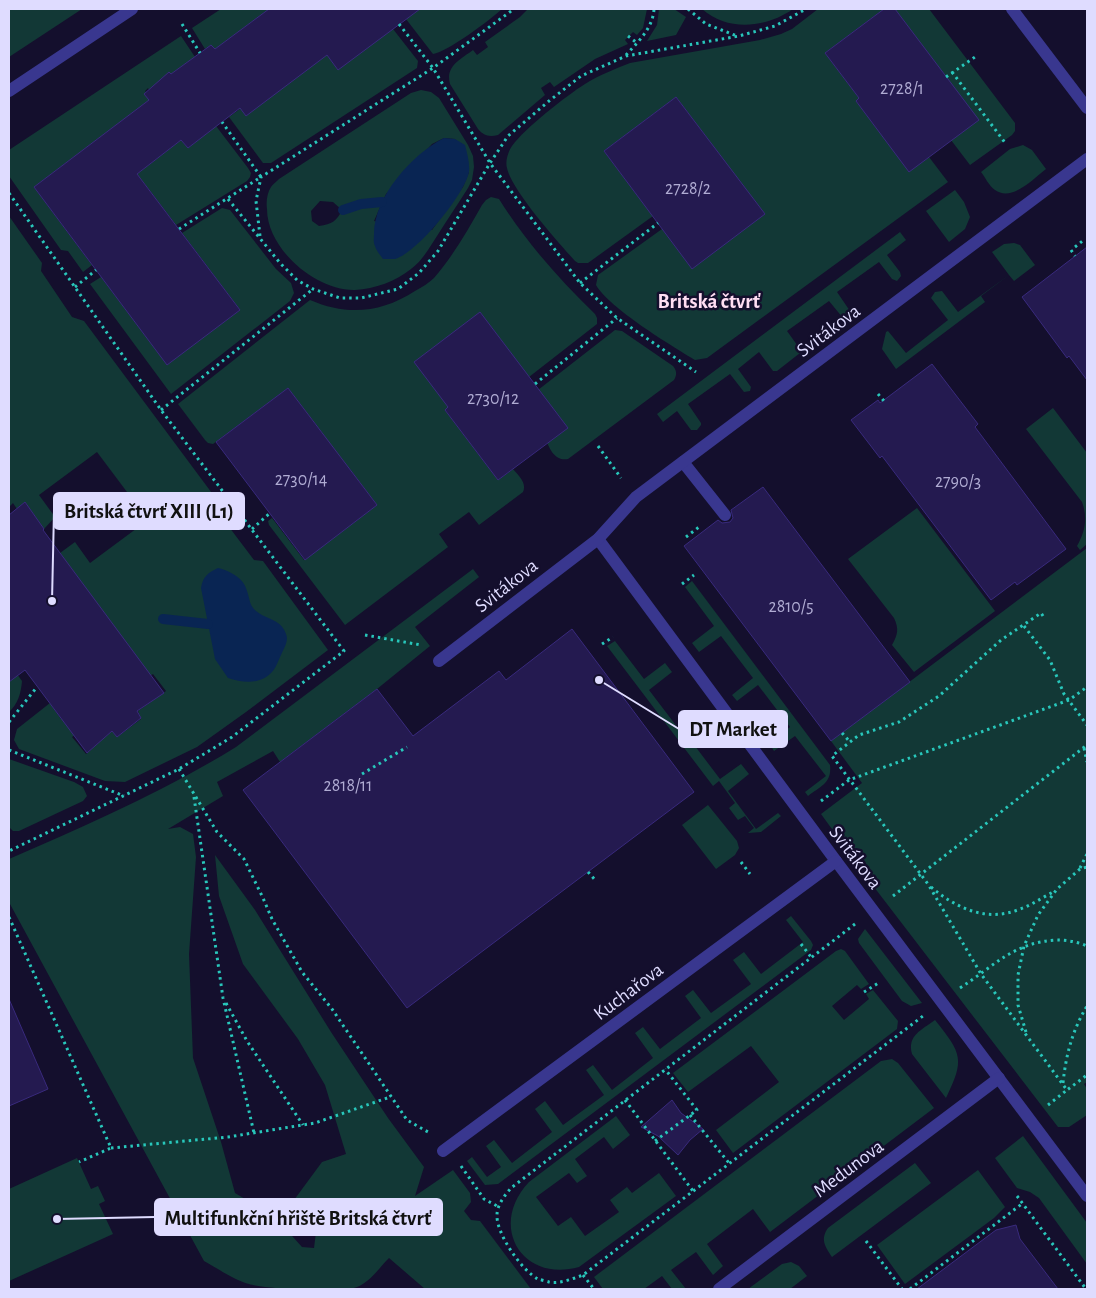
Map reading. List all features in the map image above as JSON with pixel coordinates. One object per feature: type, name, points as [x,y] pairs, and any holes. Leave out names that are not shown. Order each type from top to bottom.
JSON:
[{"type":"street","points":[[9,91],[132,9]]},
{"type":"street","points":[[1012,9],[1087,108]]},
{"type":"street","name":"Svitákova","points":[[438,661],[598,539],[636,497],[1087,160]]},
{"type":"street","points":[[683,462],[725,515]]},
{"type":"street","name":"Svitákova","points":[[598,539],[1087,1196]]},
{"type":"street","name":"Kuchařova","points":[[443,1151],[836,861]]},
{"type":"street","name":"Medunova","points":[[719,1289],[999,1078]]},
{"type":"path","points":[[179,229],[433,68],[514,9]]},
{"type":"path","points":[[626,56],[646,33],[654,9]]},
{"type":"path","points":[[688,9],[706,24],[739,36]]},
{"type":"path","points":[[228,199],[260,236],[280,263],[297,280],[313,290],[340,298],[361,298],[398,289],[419,273],[438,251],[508,136],[581,76],[626,56],[739,36],[775,26],[806,9]]},
{"type":"path","points":[[182,24],[200,53]]},
{"type":"path","points":[[399,24],[433,68],[490,163],[580,282],[617,318],[696,372]]},
{"type":"path","points":[[628,36],[637,43]]},
{"type":"path","points":[[946,77],[975,57]]},
{"type":"path","points":[[952,72],[1006,144]]},
{"type":"path","points":[[222,122],[261,177],[256,201],[260,236]]},
{"type":"path","points":[[9,193],[161,410],[344,651],[232,737],[179,769],[9,851]]},
{"type":"path","points":[[580,282],[658,223]]},
{"type":"path","points":[[1075,247],[1085,239]]},
{"type":"path","points":[[1070,250],[1075,256]]},
{"type":"path","points":[[74,286],[96,270]]},
{"type":"path","points":[[161,410],[313,290]]},
{"type":"path","points":[[535,384],[617,318]]},
{"type":"path","points":[[878,394],[884,401]]},
{"type":"path","points":[[598,446],[626,484]]},
{"type":"path","points":[[252,529],[270,514]]},
{"type":"path","points":[[686,537],[699,527]]},
{"type":"path","points":[[682,584],[694,575]]},
{"type":"path","points":[[1044,616],[1041,614],[1001,640],[939,696],[899,722],[859,735],[832,756],[922,875],[981,974],[1067,1090]]},
{"type":"path","points":[[1024,626],[1050,660],[1064,694],[1087,725]]},
{"type":"path","points":[[365,635],[452,650]]},
{"type":"path","points":[[602,644],[613,637]]},
{"type":"path","points":[[9,722],[37,687]]},
{"type":"path","points":[[814,806],[849,780],[1069,700],[1087,687]]},
{"type":"path","points":[[842,733],[850,742]]},
{"type":"path","points":[[886,902],[1087,745]]},
{"type":"path","points":[[362,774],[407,747]]},
{"type":"path","points":[[1084,748],[1087,762]]},
{"type":"path","points":[[9,750],[124,796]]},
{"type":"path","points":[[179,769],[217,832],[244,859],[272,919],[302,972],[332,1009],[390,1097],[407,1120],[428,1132],[436,1132]]},
{"type":"path","points":[[194,794],[223,998],[254,1133]]},
{"type":"path","points":[[1027,1035],[1018,1005],[1018,975],[1024,946],[1038,916],[1057,890],[1080,869],[1087,854]]},
{"type":"path","points":[[741,862],[750,874]]},
{"type":"path","points":[[1080,869],[1087,867]]},
{"type":"path","points":[[588,872],[596,881]]},
{"type":"path","points":[[928,884],[947,900],[970,911],[996,914],[1019,910],[1057,890]]},
{"type":"path","points":[[9,917],[110,1148]]},
{"type":"path","points":[[859,921],[511,1188],[497,1213],[501,1234],[525,1268],[537,1279],[551,1282],[563,1282],[583,1275],[929,1011]]},
{"type":"path","points":[[954,992],[1002,957],[1024,946],[1043,941],[1062,940],[1087,946]]},
{"type":"path","points":[[801,944],[812,957]]},
{"type":"path","points":[[864,992],[880,982]]},
{"type":"path","points":[[223,998],[247,1041],[303,1125]]},
{"type":"path","points":[[1063,1084],[1065,1062],[1073,1033],[1087,1006]]},
{"type":"path","points":[[655,1141],[697,1110],[666,1069]]},
{"type":"path","points":[[1042,1110],[1087,1075]]},
{"type":"path","points":[[79,1162],[110,1148],[228,1137],[315,1123],[390,1097]]},
{"type":"path","points":[[625,1100],[693,1191]]},
{"type":"path","points":[[690,1115],[729,1163]]},
{"type":"path","points":[[460,1166],[484,1199],[499,1207]]},
{"type":"path","points":[[1017,1196],[1086,1289]]},
{"type":"path","points":[[910,1289],[1023,1204]]},
{"type":"path","points":[[866,1241],[902,1289]]},
{"type":"path","points":[[583,1275],[594,1289]]},
{"type":"green space","points":[[9,9],[82,9],[9,57]]},
{"type":"green space","points":[[221,9],[269,9],[215,50],[211,45],[205,49],[192,28]]},
{"type":"green space","points":[[420,9],[502,9],[458,42],[433,54],[406,19]]},
{"type":"green space","points":[[528,9],[647,9],[643,28],[637,35],[633,32],[625,40],[628,44],[595,59],[554,87],[550,82],[541,88],[545,95],[498,135],[487,135],[478,129],[450,84],[450,72],[459,60],[473,50],[477,55],[488,47],[485,42]]},
{"type":"green space","points":[[659,9],[674,9],[686,17],[676,35],[647,41],[657,25]]},
{"type":"green space","points":[[702,9],[793,9],[771,20],[747,25],[723,21]]},
{"type":"green space","points":[[818,9],[884,9],[825,53],[859,98],[856,101],[909,171],[929,157],[948,182],[707,358],[695,360],[627,315],[603,294],[596,285],[598,275],[662,229],[764,214],[676,97],[604,151],[653,216],[588,263],[578,263],[575,261],[526,203],[517,190],[507,168],[508,154],[512,146],[526,130],[546,113],[577,89],[601,75],[630,63],[760,40],[781,34],[792,29]]},
{"type":"green space","points":[[895,9],[929,9],[1015,123],[1015,131],[1012,135],[970,165],[951,140],[978,120]]},
{"type":"green space","points":[[393,29],[418,61],[417,68],[271,163],[263,163],[229,117],[295,68]]},
{"type":"green space","points":[[181,36],[195,57],[149,90],[148,88],[145,91],[151,99],[34,187],[92,265],[83,272],[68,251],[61,250],[9,176],[9,150]]},
{"type":"green space","points":[[421,90],[431,92],[439,98],[473,156],[472,180],[426,254],[405,273],[385,284],[355,290],[325,283],[296,265],[275,239],[269,224],[267,209],[267,198],[270,189],[279,179],[411,93]],"holes":[[[444,138],[455,139],[469,172],[463,187],[432,230],[374,221],[386,194],[432,144]],[[320,201],[333,202],[342,210],[334,221],[319,226],[312,221],[311,211]]]},
{"type":"green space","points":[[216,126],[248,168],[251,173],[250,177],[247,181],[176,225],[137,174],[181,140],[188,148]]},
{"type":"green space","points":[[1023,145],[1032,150],[1046,169],[1022,188],[1015,191],[1002,193],[995,190],[981,172],[1010,149]]},
{"type":"green space","points":[[955,190],[964,202],[970,217],[965,229],[949,242],[926,211]]},
{"type":"green space","points":[[491,197],[499,199],[543,259],[595,314],[597,324],[529,377],[445,410],[498,480],[513,469],[523,483],[523,492],[479,525],[469,512],[439,534],[448,547],[345,625],[269,525],[268,521],[272,518],[304,560],[377,505],[349,468],[342,473],[323,434],[288,388],[213,444],[205,440],[178,404],[310,300],[337,308],[364,310],[389,304],[425,285],[434,278],[448,261],[482,205]]},
{"type":"green space","points":[[222,208],[230,210],[276,269],[291,283],[294,293],[290,301],[171,394],[90,284],[101,277],[167,364],[240,310],[182,233]]},
{"type":"green space","points":[[9,216],[42,263],[41,271],[72,317],[84,321],[223,508],[220,515],[254,560],[263,561],[328,650],[197,747],[125,782],[105,781],[19,749],[14,740],[17,729],[50,703],[61,719],[66,716],[78,733],[72,737],[86,754],[112,731],[117,737],[141,719],[138,711],[166,691],[153,674],[148,677],[60,553],[75,542],[90,563],[148,520],[97,452],[39,495],[55,517],[44,529],[25,502],[17,509],[13,503],[9,507]]},
{"type":"green space","points":[[900,232],[906,240],[887,255],[900,272],[901,276],[897,281],[892,279],[879,262],[837,292],[850,311],[849,317],[843,318],[829,301],[787,331],[800,349],[800,353],[777,371],[773,371],[759,352],[738,369],[751,387],[750,391],[744,392],[730,374],[688,404],[701,423],[697,430],[691,430],[677,411],[663,422],[657,414]]},
{"type":"green space","points":[[1014,243],[1020,245],[1035,265],[1014,281],[992,252],[1004,244]]},
{"type":"green space","points":[[1009,275],[981,296],[985,302],[896,369],[882,349],[886,332],[888,331],[906,353],[948,320],[931,298],[935,292],[942,291],[958,312]]},
{"type":"green space","points":[[615,330],[622,331],[673,366],[676,371],[675,378],[568,459],[559,458],[553,453],[544,433],[538,390]]},
{"type":"green space","points":[[1053,408],[1087,453],[1087,544],[1080,550],[1077,546],[1084,530],[1085,519],[1082,502],[1026,429]]},
{"type":"green space","points":[[917,508],[995,611],[914,672],[892,645],[897,632],[894,618],[848,559]]},
{"type":"green space","points":[[1087,548],[1087,1082],[1084,1084],[1087,1089],[1087,1115],[1069,1127],[1058,1127],[874,887],[821,814],[862,783],[831,741]]},
{"type":"green space","points":[[473,569],[479,577],[415,627],[430,646],[377,689],[280,762],[273,751],[217,782],[223,796],[168,829],[180,827],[193,834],[196,857],[189,954],[193,1058],[221,1142],[235,1193],[275,1217],[302,1247],[314,1248],[316,1232],[294,1200],[322,1162],[346,1154],[325,1085],[298,1039],[243,964],[219,896],[215,855],[255,910],[331,1032],[388,1118],[424,1167],[415,1196],[453,1170],[470,1193],[471,1202],[464,1211],[471,1220],[480,1221],[531,1289],[425,1289],[389,1258],[366,1282],[349,1289],[303,1290],[249,1284],[232,1277],[204,1261],[10,904],[9,859],[153,793],[236,747]]},
{"type":"green space","points":[[692,581],[830,765],[829,776],[825,784],[808,796],[805,792],[826,776],[795,736],[774,751],[769,743],[790,727],[758,685],[737,701],[732,695],[753,678],[721,636],[699,652],[692,643],[714,626],[685,587]]},
{"type":"green space","points":[[615,641],[644,679],[665,663],[672,672],[649,690],[681,732],[704,715],[716,730],[695,746],[720,779],[741,764],[749,774],[728,791],[756,829],[778,813],[781,816],[761,832],[748,833],[754,828],[745,816],[738,820],[729,808],[735,803],[719,781],[713,786],[607,646]]},
{"type":"green space","points":[[9,663],[22,681],[18,698],[9,712]]},
{"type":"green space","points":[[9,759],[74,782],[83,787],[87,796],[83,801],[19,831],[13,831],[9,827]]},
{"type":"green space","points":[[708,805],[737,841],[739,848],[735,855],[716,869],[682,825]]},
{"type":"green space","points":[[791,916],[811,941],[813,945],[811,950],[498,1184],[485,1185],[467,1161],[472,1157],[487,1177],[501,1167],[486,1146],[494,1140],[512,1163],[552,1132],[535,1109],[545,1101],[563,1125],[604,1095],[586,1070],[593,1065],[612,1090],[653,1058],[635,1033],[643,1027],[660,1049],[701,1018],[685,996],[693,990],[711,1013],[751,984],[733,960],[744,952],[761,974],[803,942],[786,920]]},
{"type":"green space","points":[[865,929],[922,1003],[911,1006],[902,1001],[859,943],[858,939]]},
{"type":"green space","points":[[841,949],[845,951],[869,984],[861,989],[857,985],[832,1006],[844,1020],[869,999],[866,994],[873,990],[898,1021],[897,1029],[733,1153],[716,1130],[779,1082],[751,1046],[688,1092],[673,1073]]},
{"type":"green space","points":[[935,1020],[951,1041],[958,1057],[956,1074],[946,1098],[912,1054],[911,1047],[917,1034]]},
{"type":"green space","points":[[892,1059],[898,1063],[934,1108],[770,1232],[753,1209],[707,1244],[723,1266],[713,1275],[696,1252],[671,1270],[686,1289],[672,1289],[662,1276],[644,1289],[603,1289],[594,1277],[881,1061]]},
{"type":"green space","points":[[616,1116],[630,1135],[613,1149],[604,1137],[575,1159],[587,1176],[577,1183],[569,1173],[536,1197],[558,1226],[571,1217],[585,1236],[619,1212],[610,1200],[627,1187],[632,1193],[659,1173],[676,1196],[579,1267],[559,1270],[541,1267],[527,1258],[517,1247],[512,1232],[511,1216],[517,1199],[529,1182]]},
{"type":"green space","points":[[1023,1136],[1087,1223],[1087,1264],[1039,1198],[1030,1192],[1017,1188],[995,1158]]},
{"type":"green space","points":[[77,1158],[91,1189],[98,1186],[105,1201],[99,1204],[113,1234],[9,1281],[9,1189]]},
{"type":"green space","points":[[915,1163],[931,1183],[832,1257],[824,1243],[824,1236],[828,1228]]},
{"type":"green space","points":[[978,1170],[1005,1207],[994,1218],[905,1284],[877,1245]]},
{"type":"green space","points":[[791,1262],[799,1266],[807,1276],[790,1289],[748,1289],[782,1264]]},
{"type":"water","points":[[444,138],[455,139],[465,145],[469,169],[466,182],[450,208],[427,235],[415,246],[395,259],[383,259],[376,249],[374,242],[376,220],[380,206],[397,178],[408,166],[432,145]]},
{"type":"water","points":[[218,568],[232,573],[240,579],[245,586],[254,609],[281,625],[286,634],[286,644],[276,666],[267,676],[257,681],[245,682],[228,678],[215,659],[201,588],[207,575]]},
{"type":"building","points":[[269,9],[420,9],[338,70],[327,55],[246,116],[240,108],[188,148],[181,140],[137,174],[240,310],[167,365],[34,187],[149,100],[144,94],[169,72],[171,74],[211,45],[215,49]]},
{"type":"building","points":[[884,9],[895,9],[979,120],[909,172],[856,101],[859,98],[825,53]]},
{"type":"building","points":[[676,97],[765,214],[692,269],[604,151]]},
{"type":"building","points":[[1087,247],[1087,380],[1069,356],[1067,358],[1022,297]]},
{"type":"building","points":[[480,312],[568,428],[498,480],[445,410],[448,407],[414,362]]},
{"type":"building","points":[[932,364],[978,424],[975,427],[1066,549],[1017,585],[1015,582],[991,600],[882,456],[880,458],[851,420],[878,400],[880,403]]},
{"type":"building","points":[[288,388],[377,505],[305,560],[216,442]]},
{"type":"building","points":[[763,487],[910,682],[831,741],[684,546],[718,520],[722,523],[730,522],[733,518],[731,510]]},
{"type":"building","points":[[25,502],[43,530],[164,693],[137,711],[141,718],[117,737],[112,731],[87,753],[25,670],[9,682],[9,515]]},
{"type":"building","points":[[572,629],[694,792],[407,1008],[243,790],[377,689],[413,736],[499,671],[506,680]]},
{"type":"building","points":[[9,999],[48,1089],[9,1106]]},
{"type":"building","points":[[672,1100],[681,1113],[703,1129],[690,1140],[678,1155],[658,1136],[641,1127]]},
{"type":"building","points":[[1016,1225],[1020,1239],[1058,1289],[917,1289],[996,1230]]},
{"type":"waterway","points":[[343,210],[361,204],[382,202]]},
{"type":"waterway","points":[[163,619],[208,624]]},
{"type":"place","name":"Britská čtvrť XIII (L1)","points":[[52,601]]},
{"type":"place","name":"DT Market","points":[[599,680]]},
{"type":"place","name":"Multifunkční hřiště Britská čtvrť","points":[[57,1219]]},
{"type":"district","name":"Britská čtvrť","points":[[709,301]]}]
